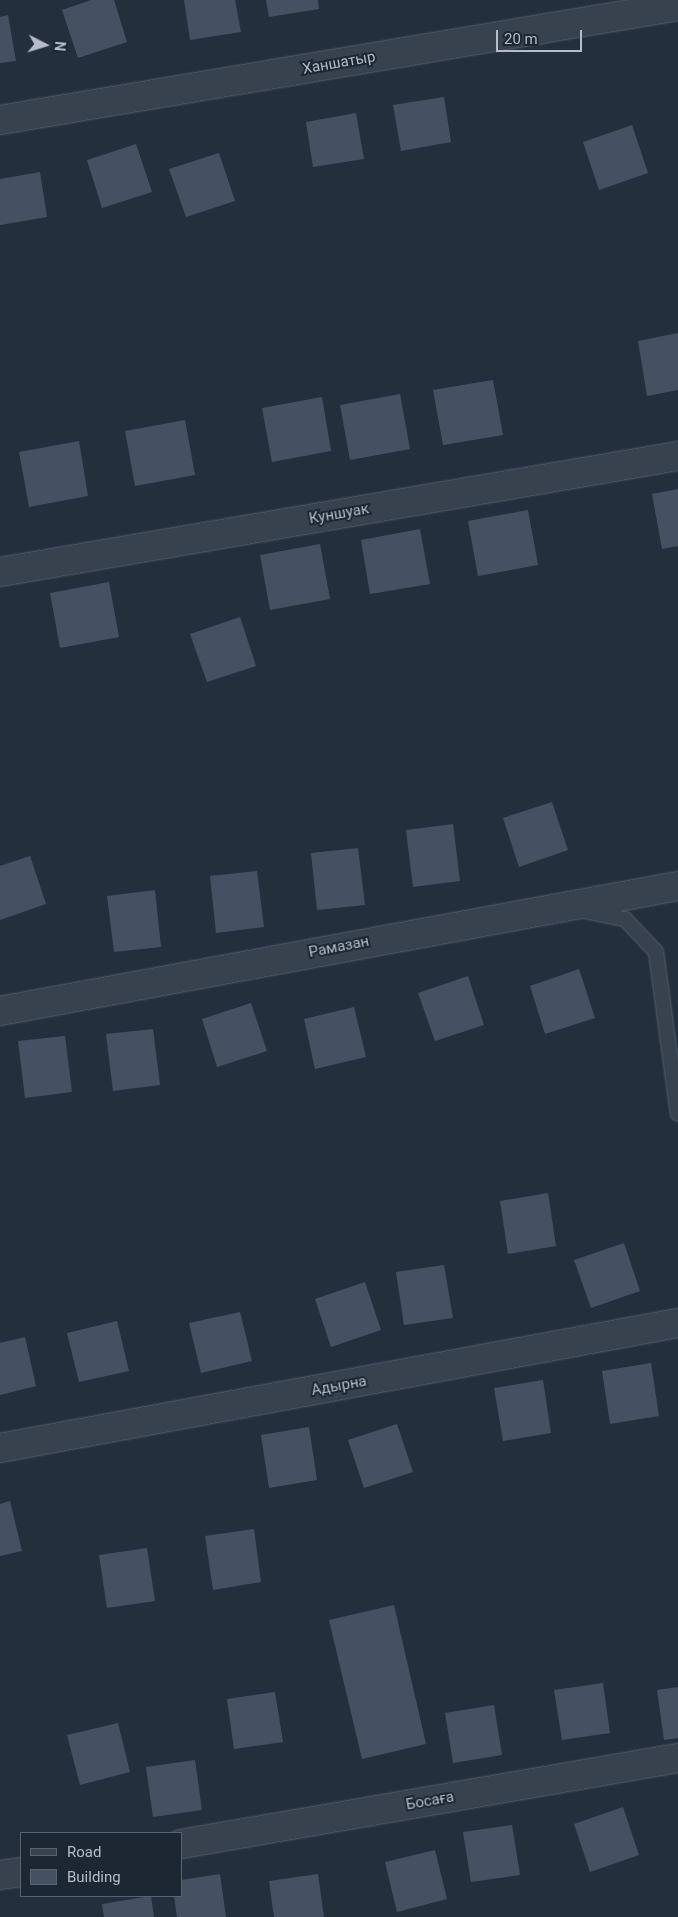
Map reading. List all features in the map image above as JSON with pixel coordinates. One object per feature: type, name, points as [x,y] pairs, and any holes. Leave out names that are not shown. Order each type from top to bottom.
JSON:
[{"type":"street","name":"Ханшатыр","points":[[0,120],[678,6]]},
{"type":"street","name":"Куншуак","points":[[0,572],[678,456]]},
{"type":"street","name":"Рамазан","points":[[0,1011],[556,906],[678,886]]},
{"type":"street","name":"Адырна","points":[[0,1448],[678,1323]]},
{"type":"street","name":"Босаға","points":[[182,1844],[678,1758]]},
{"type":"street","points":[[0,1875],[20,1872]]},
{"type":"lane","points":[[556,906],[625,919],[656,952],[678,1114]]},
{"type":"building","points":[[91,0],[114,0],[127,42],[78,58],[62,10]]},
{"type":"building","points":[[184,0],[235,0],[241,32],[190,40]]},
{"type":"building","points":[[266,0],[318,0],[319,9],[269,17]]},
{"type":"building","points":[[8,15],[16,61],[0,63],[0,17]]},
{"type":"building","points":[[444,97],[451,142],[401,151],[393,105]]},
{"type":"building","points":[[356,113],[364,159],[313,167],[306,122]]},
{"type":"building","points":[[632,125],[648,173],[599,190],[583,142]]},
{"type":"building","points":[[136,144],[152,192],[102,208],[87,160]]},
{"type":"building","points":[[219,153],[235,201],[186,217],[169,169]]},
{"type":"building","points":[[40,172],[47,217],[0,225],[0,179]]},
{"type":"building","points":[[678,333],[678,390],[647,396],[638,341]]},
{"type":"building","points":[[493,380],[503,435],[443,445],[433,390]]},
{"type":"building","points":[[400,394],[410,449],[350,460],[340,405]]},
{"type":"building","points":[[322,397],[331,451],[272,462],[262,408]]},
{"type":"building","points":[[185,420],[195,475],[135,486],[125,431]]},
{"type":"building","points":[[79,441],[88,496],[29,507],[19,452]]},
{"type":"building","points":[[678,489],[678,546],[662,549],[652,494]]},
{"type":"building","points":[[528,510],[538,565],[478,576],[468,521]]},
{"type":"building","points":[[420,529],[430,584],[370,594],[361,540]]},
{"type":"building","points":[[320,544],[330,599],[270,610],[260,555]]},
{"type":"building","points":[[109,582],[119,637],[60,648],[50,593]]},
{"type":"building","points":[[240,617],[256,666],[207,682],[190,634]]},
{"type":"building","points":[[552,802],[568,850],[519,867],[503,818]]},
{"type":"building","points":[[453,824],[460,881],[413,887],[406,830]]},
{"type":"building","points":[[358,848],[365,905],[317,910],[311,853]]},
{"type":"building","points":[[30,856],[46,904],[0,920],[0,866]]},
{"type":"building","points":[[257,871],[264,927],[216,933],[210,876]]},
{"type":"building","points":[[155,890],[161,947],[114,952],[107,896]]},
{"type":"building","points":[[579,969],[595,1018],[545,1034],[530,986]]},
{"type":"building","points":[[468,976],[484,1025],[435,1041],[418,993]]},
{"type":"building","points":[[251,1003],[267,1051],[217,1067],[202,1019]]},
{"type":"building","points":[[354,1007],[366,1057],[315,1069],[304,1019]]},
{"type":"building","points":[[153,1029],[160,1085],[113,1091],[106,1034]]},
{"type":"building","points":[[65,1036],[72,1092],[25,1098],[18,1041]]},
{"type":"building","points":[[548,1193],[556,1246],[508,1254],[500,1201]]},
{"type":"building","points":[[624,1243],[640,1291],[591,1308],[574,1260]]},
{"type":"building","points":[[444,1265],[453,1318],[404,1325],[396,1272]]},
{"type":"building","points":[[365,1282],[381,1330],[331,1347],[315,1299]]},
{"type":"building","points":[[240,1312],[252,1361],[201,1373],[189,1323]]},
{"type":"building","points":[[117,1321],[129,1371],[79,1382],[67,1333]]},
{"type":"building","points":[[25,1337],[36,1386],[0,1395],[0,1343]]},
{"type":"building","points":[[651,1363],[659,1416],[610,1424],[602,1371]]},
{"type":"building","points":[[543,1380],[551,1433],[503,1441],[494,1388]]},
{"type":"building","points":[[397,1424],[413,1472],[364,1488],[348,1440]]},
{"type":"building","points":[[309,1427],[317,1480],[269,1488],[261,1435]]},
{"type":"building","points":[[10,1501],[22,1551],[0,1556],[0,1504]]},
{"type":"building","points":[[254,1529],[261,1582],[213,1590],[205,1536]]},
{"type":"building","points":[[147,1548],[155,1601],[107,1608],[99,1555]]},
{"type":"building","points":[[394,1605],[426,1744],[362,1759],[329,1620]]},
{"type":"building","points":[[603,1683],[610,1733],[562,1740],[554,1690]]},
{"type":"building","points":[[678,1687],[678,1738],[664,1740],[657,1690]]},
{"type":"building","points":[[275,1692],[283,1742],[234,1749],[227,1699]]},
{"type":"building","points":[[494,1705],[502,1755],[453,1763],[445,1713]]},
{"type":"building","points":[[118,1723],[130,1772],[80,1785],[67,1735]]},
{"type":"building","points":[[195,1760],[202,1810],[153,1817],[146,1767]]},
{"type":"building","points":[[623,1807],[639,1855],[590,1872],[574,1824]]},
{"type":"building","points":[[512,1825],[520,1875],[471,1882],[463,1832]]},
{"type":"building","points":[[435,1850],[447,1899],[397,1912],[385,1862]]},
{"type":"building","points":[[220,1874],[226,1917],[177,1917],[174,1897],[182,1897],[182,1880]]},
{"type":"building","points":[[318,1874],[324,1917],[274,1917],[269,1881]]},
{"type":"building","points":[[151,1897],[154,1917],[104,1917],[102,1904]]}]
